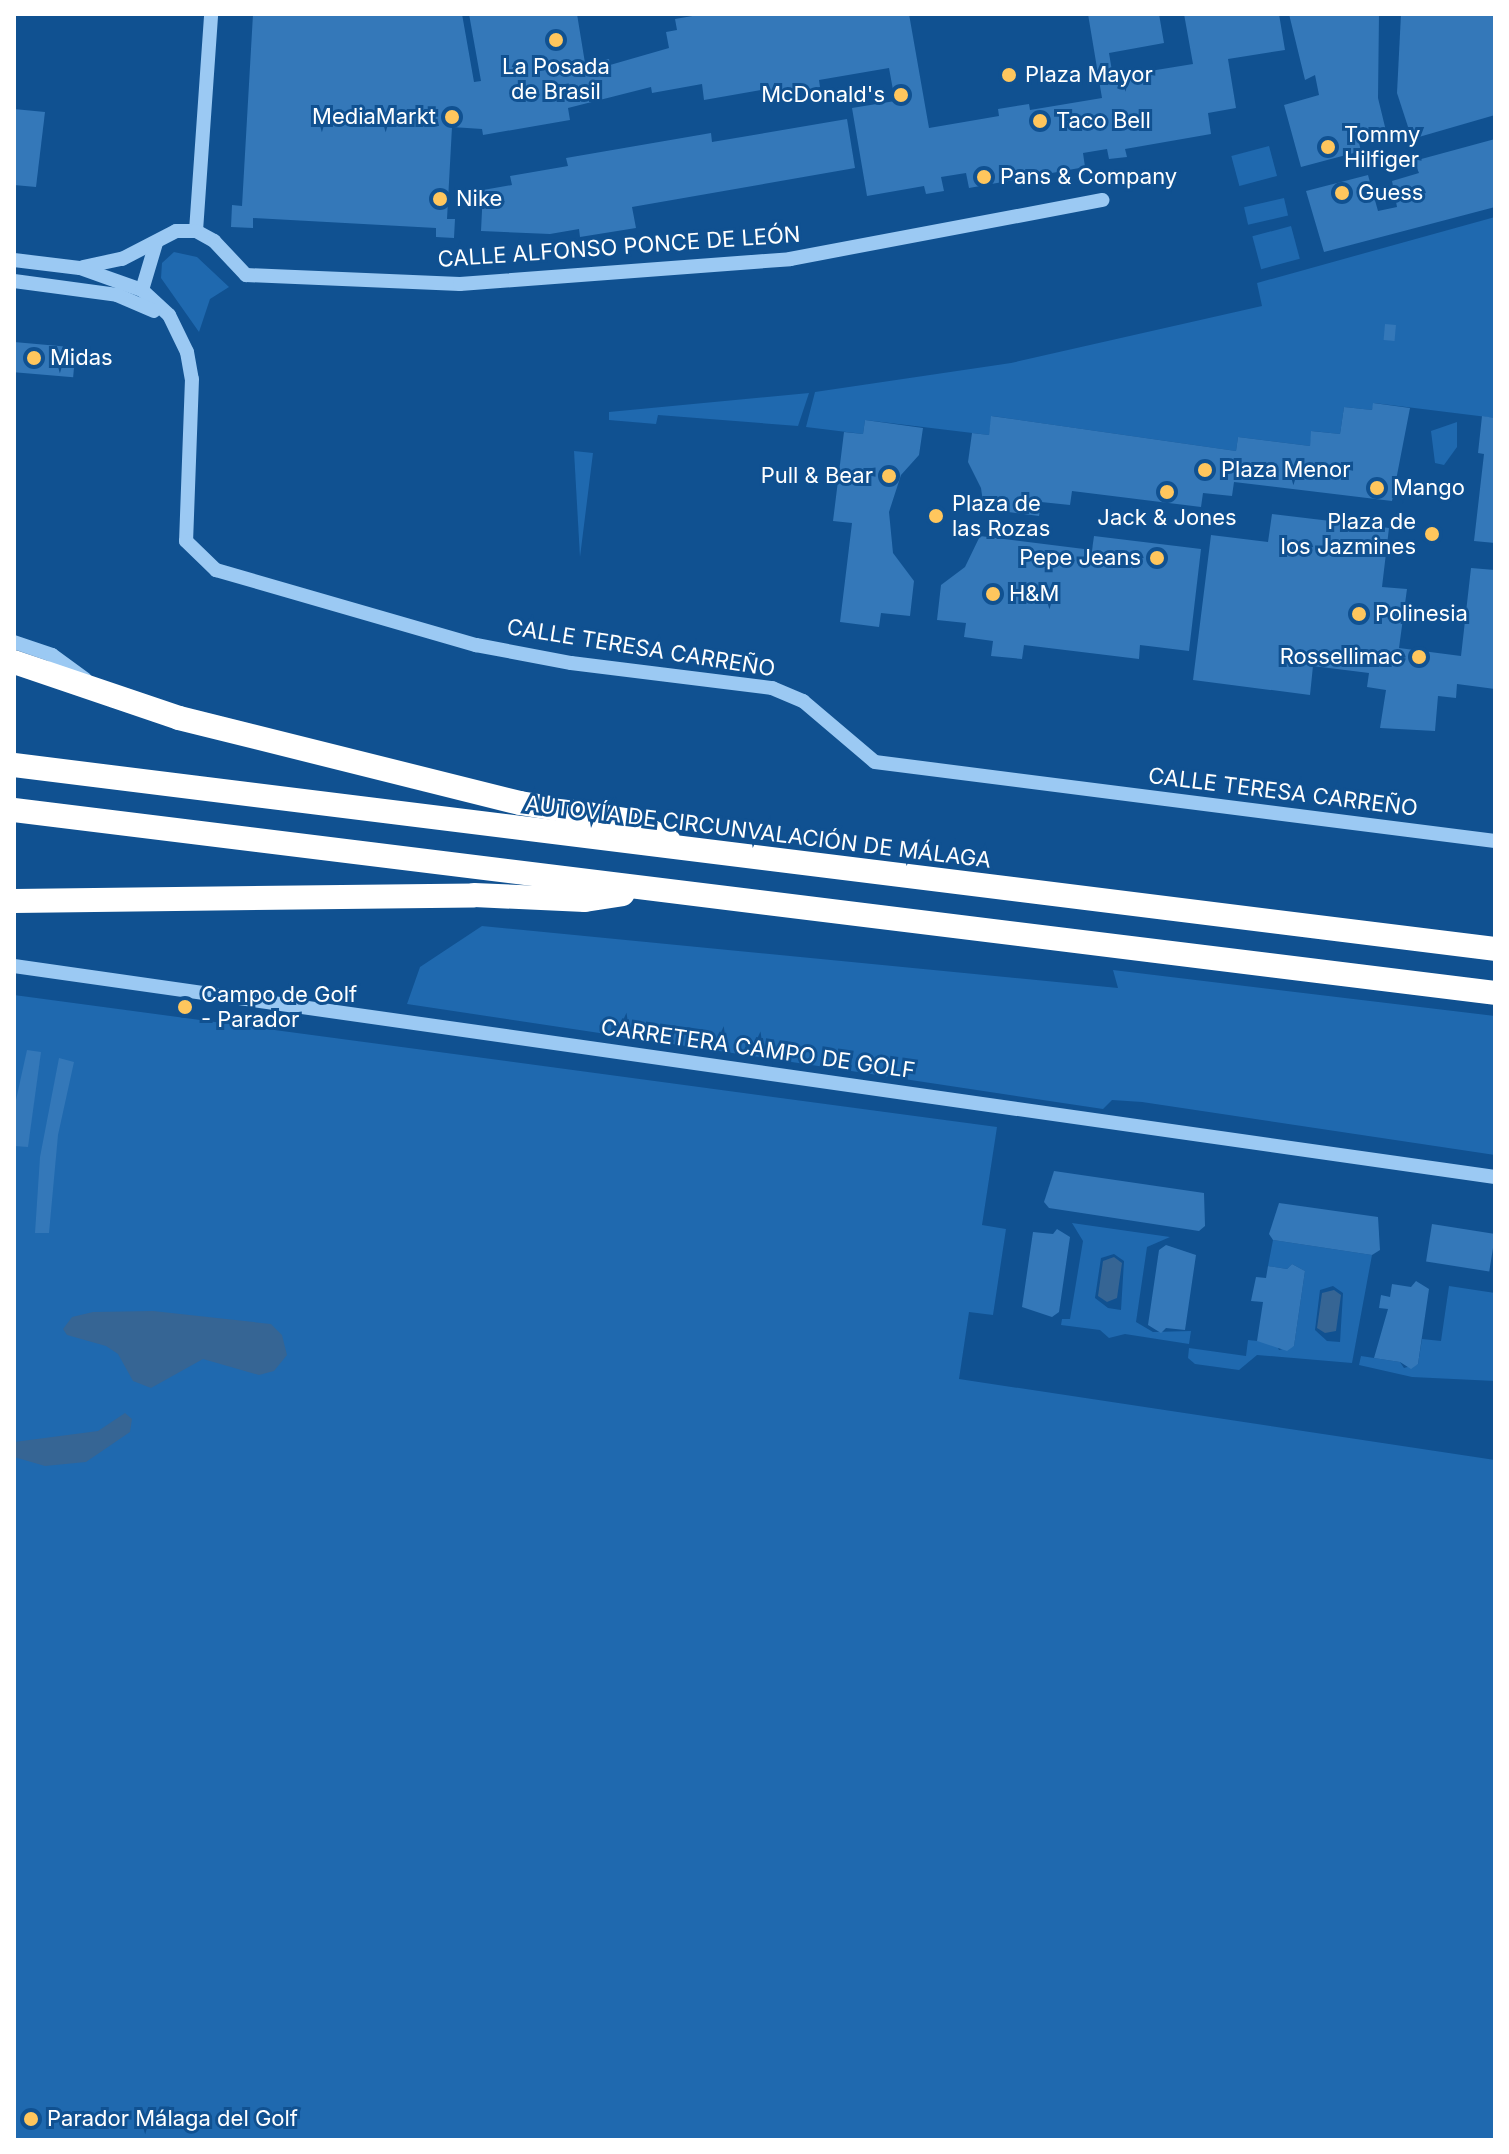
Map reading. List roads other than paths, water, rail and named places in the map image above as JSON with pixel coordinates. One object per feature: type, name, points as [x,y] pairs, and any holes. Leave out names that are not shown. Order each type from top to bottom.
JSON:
[{"type":"highway","points":[[14,662],[179,718],[505,799],[631,821],[685,849]]},
{"type":"highway","name":"AUTOVÍA DE CIRCUNVALACIÓN DE MÁLAGA","points":[[14,765],[1495,949]]},
{"type":"highway","points":[[14,810],[1495,993]]},
{"type":"highway","points":[[14,901],[474,895],[585,900],[651,889]]},
{"type":"street","points":[[80,268],[122,259],[176,231],[196,231],[211,14]]},
{"type":"street","name":"CALLE ALFONSO PONCE DE LEÓN","points":[[196,231],[214,241],[246,275],[460,284],[790,259],[1102,200]]},
{"type":"street","points":[[14,260],[80,268],[142,290],[156,243]]},
{"type":"street","points":[[14,281],[142,302],[177,328]]},
{"type":"street","name":"CALLE TERESA CARREÑO","points":[[142,290],[177,328],[192,379],[186,541],[216,570],[359,614],[571,663],[772,688],[803,701],[875,762],[1495,841]]},
{"type":"street","points":[[14,642],[52,655],[104,693]]},
{"type":"street","name":"CARRETERA CAMPO DE GOLF","points":[[14,966],[1495,1177]]},
{"type":"place","name":"La Posada de Brasil","points":[[556,40]]},
{"type":"place","name":"Plaza Mayor","points":[[1009,75]]},
{"type":"place","name":"McDonald's","points":[[901,95]]},
{"type":"place","name":"MediaMarkt","points":[[452,117]]},
{"type":"place","name":"Taco Bell","points":[[1040,121]]},
{"type":"place","name":"Tommy Hilfiger","points":[[1328,147]]},
{"type":"place","name":"Pans & Company","points":[[984,177]]},
{"type":"place","name":"Guess","points":[[1342,193]]},
{"type":"place","name":"Nike","points":[[440,199]]},
{"type":"place","name":"Midas","points":[[34,358]]},
{"type":"place","name":"Plaza Menor","points":[[1205,470]]},
{"type":"place","name":"Pull & Bear","points":[[889,476]]},
{"type":"place","name":"Mango","points":[[1377,488]]},
{"type":"place","name":"Jack & Jones","points":[[1167,492]]},
{"type":"place","name":"Plaza de las Rozas","points":[[936,516]]},
{"type":"place","name":"Plaza de los Jazmines","points":[[1432,534]]},
{"type":"place","name":"Pepe Jeans","points":[[1157,558]]},
{"type":"place","name":"H&M","points":[[993,594]]},
{"type":"place","name":"Polinesia","points":[[1359,614]]},
{"type":"place","name":"Rossellimac","points":[[1419,657]]},
{"type":"place","name":"Campo de Golf - Parador","points":[[185,1007]]},
{"type":"place","name":"Parador Málaga del Golf","points":[[31,2119]]}]
